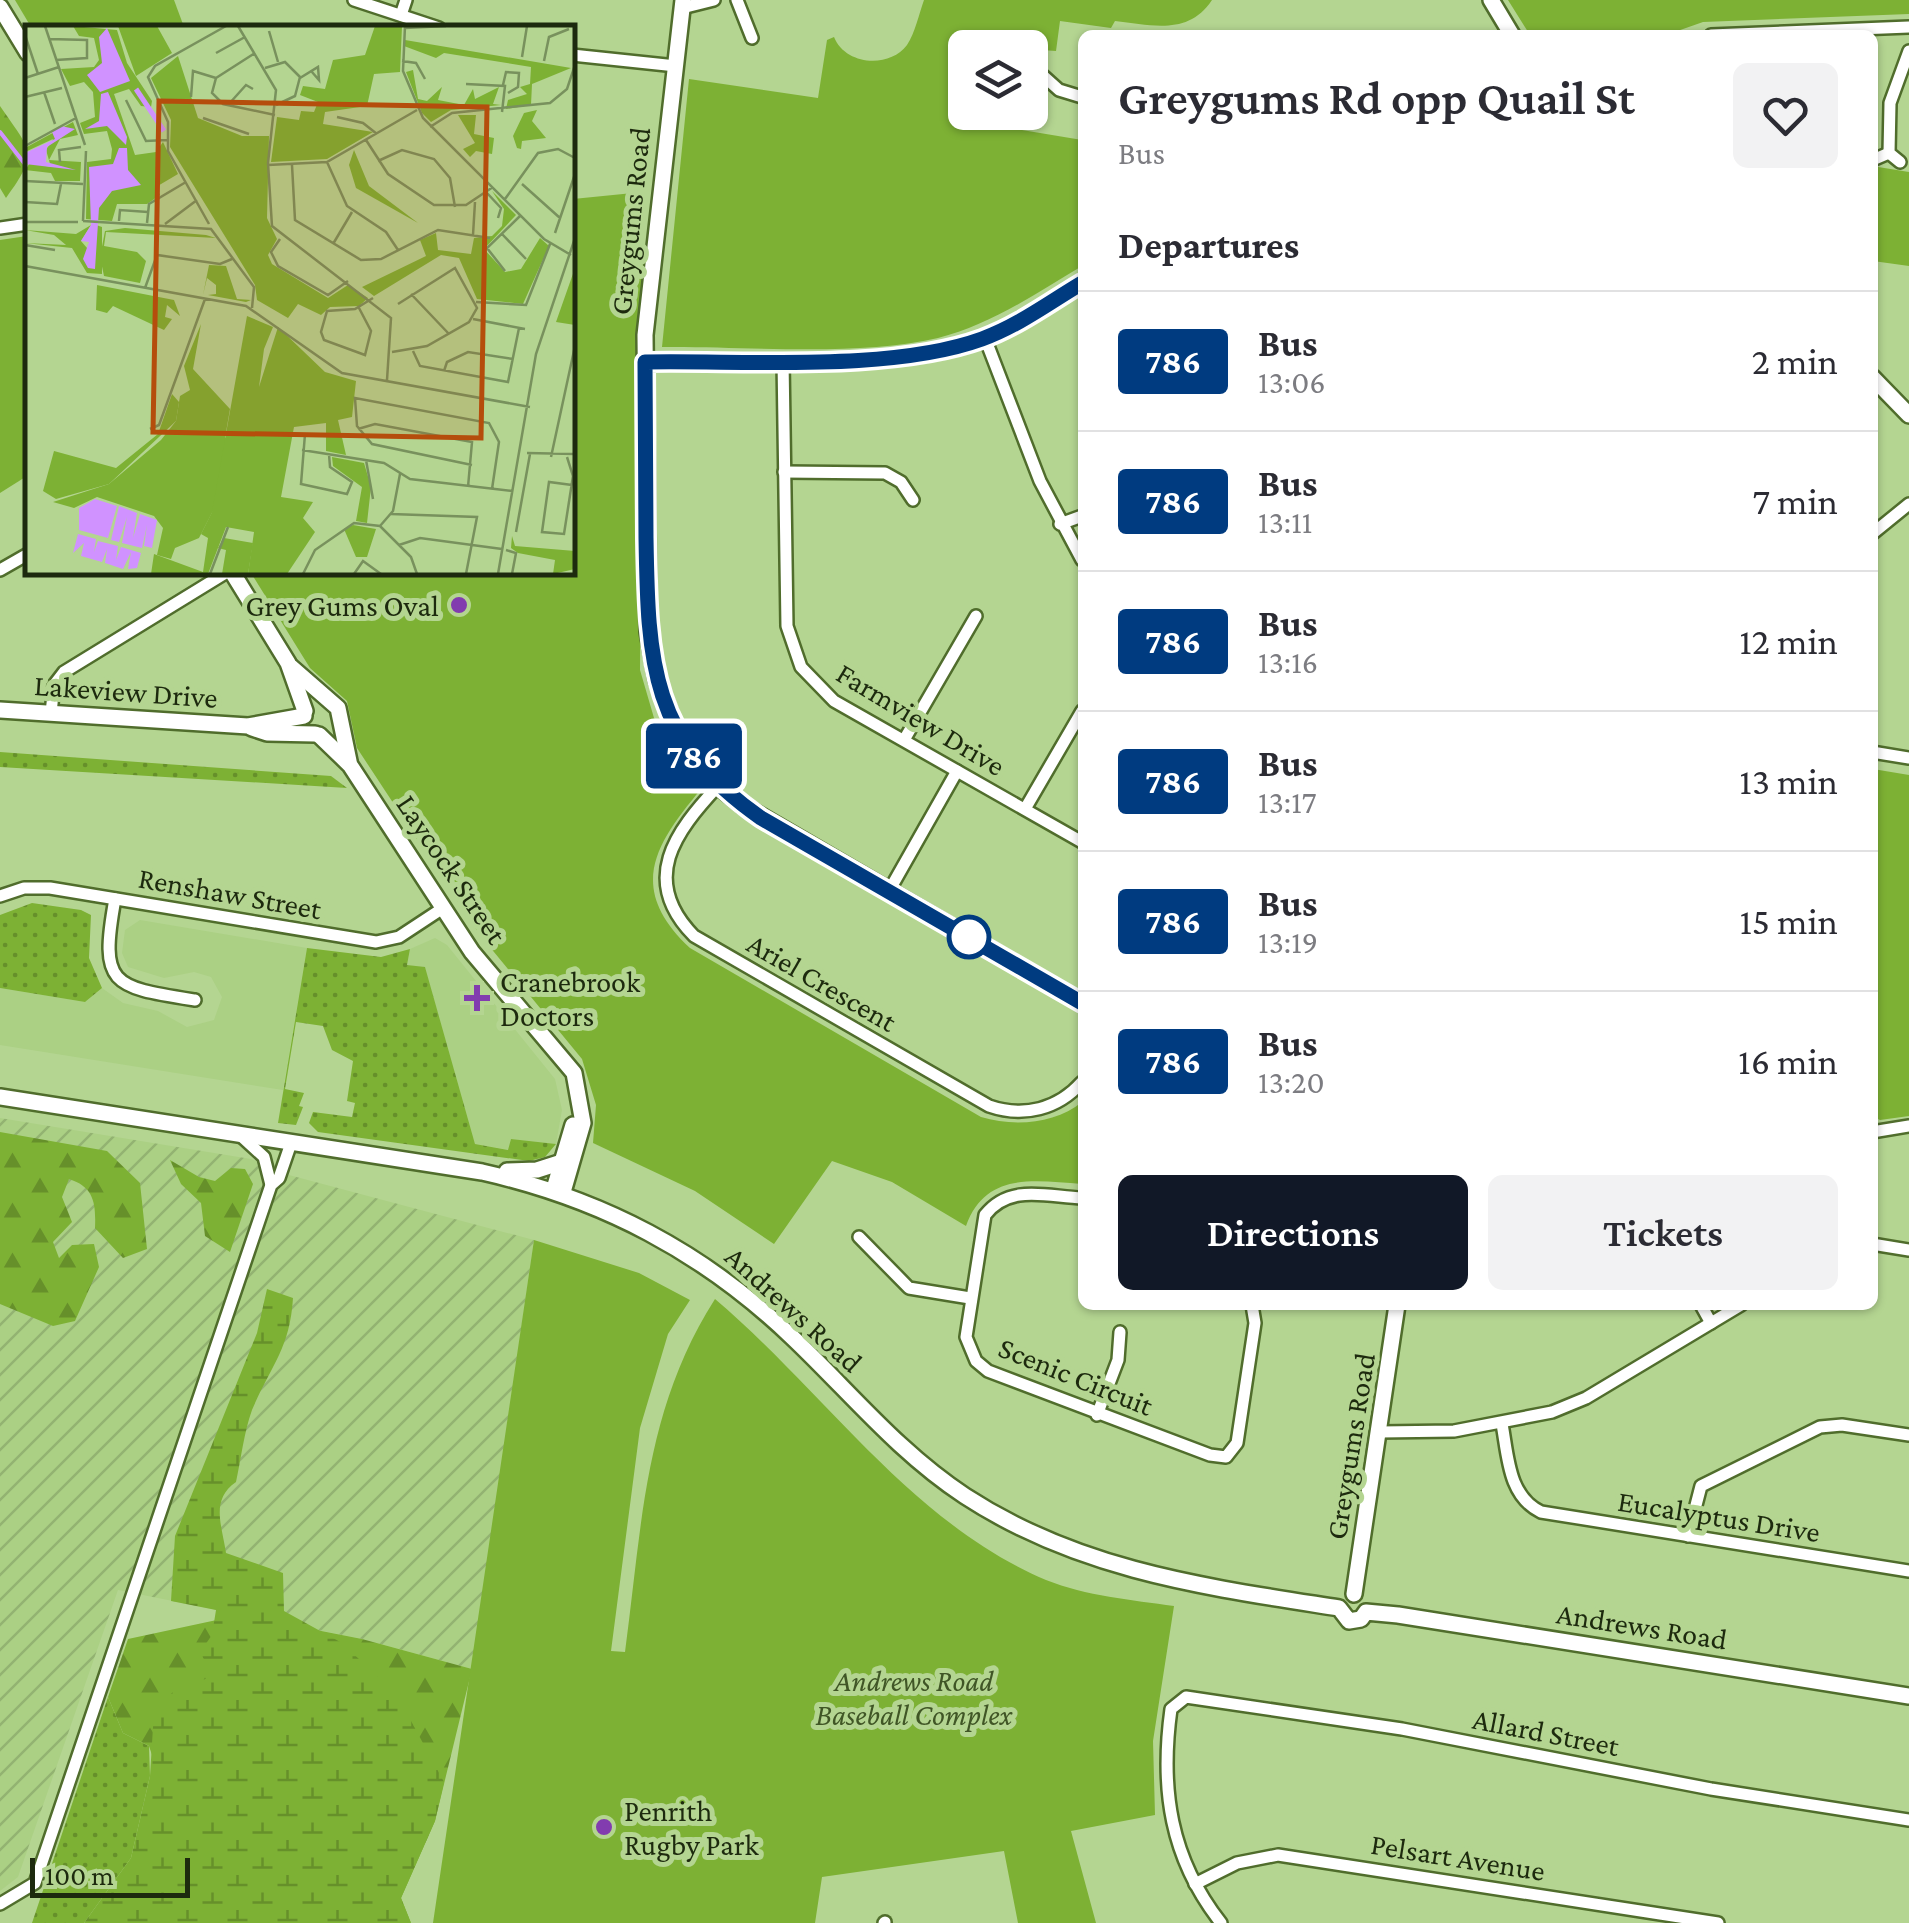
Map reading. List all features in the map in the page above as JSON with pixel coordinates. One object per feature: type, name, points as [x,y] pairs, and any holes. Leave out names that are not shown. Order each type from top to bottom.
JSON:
[{"type":"street","points":[[354,0],[429,25]]},
{"type":"street","points":[[402,16],[406,0]]},
{"type":"street","points":[[683,4],[714,0]]},
{"type":"street","points":[[737,0],[752,38]]},
{"type":"street","points":[[1492,0],[1503,30]]},
{"type":"street","name":"Greygums Road","points":[[683,4],[645,362],[650,654],[674,724],[718,786],[761,818],[1078,1001]]},
{"type":"street","points":[[0,7],[25,49]]},
{"type":"street","points":[[1835,30],[1909,27]]},
{"type":"street","points":[[1889,153],[1890,103],[1909,51]]},
{"type":"street","points":[[575,55],[676,66]]},
{"type":"street","points":[[1048,80],[1059,90],[1078,96]]},
{"type":"street","points":[[1878,158],[1889,153]]},
{"type":"street","points":[[1889,153],[1900,162]]},
{"type":"street","points":[[0,228],[25,224]]},
{"type":"street","points":[[645,362],[902,357],[985,338],[1078,284]]},
{"type":"street","points":[[985,338],[1060,524],[1078,553]]},
{"type":"street","name":"Farmview Drive","points":[[783,360],[786,626],[794,655],[828,697],[1078,840]]},
{"type":"street","points":[[1878,382],[1907,409]]},
{"type":"street","points":[[784,472],[885,473],[901,482],[913,500]]},
{"type":"street","points":[[1878,529],[1909,504]]},
{"type":"street","points":[[1060,524],[1078,517]]},
{"type":"street","points":[[0,570],[25,556]]},
{"type":"street","points":[[51,713],[54,685],[64,672],[225,575]]},
{"type":"street","points":[[232,575],[288,663],[304,714],[317,735],[333,732],[340,717],[331,701],[288,663]]},
{"type":"street","points":[[904,740],[976,616]]},
{"type":"street","points":[[304,714],[316,700],[331,701]]},
{"type":"street","name":"Lakeview Drive","points":[[0,710],[248,726],[304,714]]},
{"type":"street","name":"Laycock Street","points":[[340,717],[350,764]]},
{"type":"street","points":[[1025,809],[1078,718]]},
{"type":"street","name":"Lakeview Drive","points":[[248,726],[267,733],[317,735]]},
{"type":"street","name":"Laycock Street","points":[[317,735],[350,764],[494,981],[565,1059],[580,1089],[583,1123],[558,1191]]},
{"type":"street","points":[[1878,753],[1909,758]]},
{"type":"street","points":[[888,891],[957,771]]},
{"type":"street","name":"Ariel Crescent","points":[[718,786],[681,826],[667,866],[674,908],[700,941],[989,1106],[1035,1110],[1064,1098],[1078,1086]]},
{"type":"street","name":"Renshaw Street","points":[[0,896],[35,887],[376,942],[399,937],[443,908]]},
{"type":"street","points":[[114,899],[106,949],[114,975],[133,988],[194,1000]]},
{"type":"street","name":"Andrews Road","points":[[0,1098],[482,1172],[594,1204],[654,1232],[716,1273],[795,1340],[913,1457],[1000,1518],[1071,1552],[1131,1571],[1339,1608],[1342,1616],[1353,1622],[1366,1612],[1909,1696]]},
{"type":"street","points":[[1878,1131],[1909,1126]]},
{"type":"street","points":[[240,1135],[264,1157],[271,1185]]},
{"type":"street","points":[[0,1904],[35,1883],[271,1185],[279,1178],[291,1143]]},
{"type":"street","points":[[482,1172],[538,1170],[569,1159],[594,1204]]},
{"type":"street","name":"Scenic Circuit","points":[[1078,1198],[1018,1194],[993,1206],[979,1231],[966,1341],[980,1365],[1096,1415],[1232,1459],[1255,1323],[1253,1310]]},
{"type":"street","points":[[859,1237],[909,1288],[970,1298]]},
{"type":"street","points":[[1878,1245],[1909,1250]]},
{"type":"street","name":"Greygums Road","points":[[1354,1594],[1397,1310]]},
{"type":"street","points":[[1704,1310],[1711,1323]]},
{"type":"street","points":[[1380,1432],[1407,1434],[1502,1424],[1576,1402],[1733,1310]]},
{"type":"street","points":[[1096,1415],[1119,1356],[1120,1332]]},
{"type":"street","name":"Eucalyptus Drive","points":[[1502,1424],[1520,1506],[1558,1517],[1909,1571]]},
{"type":"street","points":[[1688,1536],[1701,1486],[1806,1432],[1842,1425],[1909,1434]]},
{"type":"street","points":[[1339,1608],[1345,1596],[1354,1594],[1364,1600],[1366,1612]]},
{"type":"street","name":"Allard Street","points":[[1195,1884],[1177,1846],[1166,1795],[1166,1748],[1175,1702],[1190,1696],[1402,1729],[1711,1789],[1909,1820]]},
{"type":"street","name":"Pelsart Avenue","points":[[1195,1884],[1237,1863],[1278,1855],[1718,1923]]},
{"type":"street","points":[[1195,1884],[1222,1923]]},
{"type":"shaded area","points":[[140,920],[307,948],[283,1090],[0,1045],[0,988],[85,1002],[102,988],[123,1003],[158,1011],[187,1027],[214,1020],[222,997],[211,977],[194,972],[164,978],[128,967],[122,953],[125,930]]},
{"type":"shaded area","points":[[435,938],[447,945],[555,1079],[562,1110],[556,1144],[511,1139],[509,1150],[475,1144],[425,968],[407,965],[410,949]]},
{"type":"shaded area","points":[[0,1118],[251,1159],[289,1175],[534,1240],[472,1669],[362,1639],[118,1590],[18,1877],[0,1891]]},
{"type":"green space","points":[[15,0],[174,0],[183,25],[30,25]]},
{"type":"green space","points":[[924,0],[1212,0],[1192,19],[1168,26],[1115,21],[1111,28],[1060,21],[1056,51],[1048,50],[1048,30],[948,30],[948,130],[1022,130],[1078,139],[1078,268],[995,317],[938,338],[907,344],[838,349],[662,347],[689,79],[818,98],[827,40],[834,37],[848,53],[868,61],[890,58],[907,45]]},
{"type":"green space","points":[[1508,0],[1909,0],[1909,14],[1703,22],[1680,30],[1527,30]]},
{"type":"green space","points":[[0,106],[24,142],[25,167],[6,198],[0,188]]},
{"type":"green space","points":[[1878,167],[1909,172],[1909,266],[1878,262]]},
{"type":"green space","points":[[643,192],[640,670],[654,718],[702,788],[661,847],[654,866],[658,906],[690,948],[981,1117],[1034,1122],[1078,1105],[1078,1184],[1030,1181],[999,1188],[975,1208],[966,1226],[892,1182],[832,1161],[774,1244],[695,1191],[593,1143],[596,1105],[582,1059],[480,935],[357,748],[347,701],[310,668],[252,575],[575,575],[575,199]]},
{"type":"green space","points":[[25,236],[25,477],[0,493],[0,240]]},
{"type":"green space","points":[[0,752],[331,776],[347,788],[0,767]]},
{"type":"green space","points":[[1878,770],[1909,775],[1909,1116],[1880,1120]]},
{"type":"green space","points":[[32,903],[91,915],[89,958],[102,988],[85,1002],[0,988],[0,915]]},
{"type":"green space","points":[[307,948],[381,957],[410,949],[407,965],[425,967],[475,1144],[508,1150],[511,1139],[556,1144],[545,1157],[529,1161],[318,1132],[309,1123],[313,1112],[352,1117],[355,1103],[347,1101],[353,1061],[332,1050],[323,1026],[296,1022],[285,1089],[304,1093],[299,1106],[303,1107],[296,1125],[278,1123]]},
{"type":"green space","points":[[0,1132],[107,1151],[140,1183],[147,1249],[123,1258],[95,1228],[94,1204],[88,1191],[69,1179],[62,1197],[72,1222],[53,1242],[59,1258],[72,1245],[94,1244],[99,1267],[75,1321],[53,1326],[0,1304]]},
{"type":"green space","points":[[170,1160],[199,1177],[215,1181],[231,1168],[245,1169],[253,1184],[230,1252],[205,1236],[201,1203],[181,1184]]},
{"type":"green space","name":"Andrews Road Baseball Complex","points":[[534,1240],[639,1273],[690,1300],[668,1334],[640,1428],[611,1651],[625,1652],[642,1514],[660,1426],[691,1341],[715,1299],[911,1490],[997,1555],[1046,1580],[1077,1590],[1174,1606],[1153,1741],[1155,1815],[1071,1831],[1096,1923],[1018,1923],[1004,1851],[822,1877],[815,1923],[433,1923]]},
{"type":"green space","points":[[267,1289],[293,1298],[291,1316],[283,1345],[252,1410],[236,1482],[220,1505],[226,1553],[283,1573],[284,1611],[342,1643],[397,1695],[444,1782],[435,1821],[401,1898],[411,1923],[84,1923],[131,1858],[150,1776],[154,1711],[174,1691],[213,1676],[200,1652],[212,1635],[216,1610],[171,1601],[175,1536],[257,1333]]},
{"type":"green space","points":[[240,1615],[362,1639],[472,1669],[435,1821],[401,1898],[411,1923],[159,1776],[149,1746],[123,1733],[108,1697],[128,1639]]},
{"type":"green space","points":[[108,1697],[123,1733],[149,1746],[150,1776],[131,1858],[84,1923],[32,1923]]},
{"type":"waterway","points":[[0,132],[25,164]]},
{"type":"bus line","name":"786","points":[[1078,285],[985,338],[926,353],[878,358],[645,362],[649,643],[663,700],[690,751],[718,786],[761,818],[1078,1001]]},
{"type":"place","name":"Grey Gums Oval","points":[[459,605]]},
{"type":"place","name":"Cranebrook Doctors","points":[[477,998]]},
{"type":"place","name":"Penrith Rugby Park","points":[[604,1827]]}]
